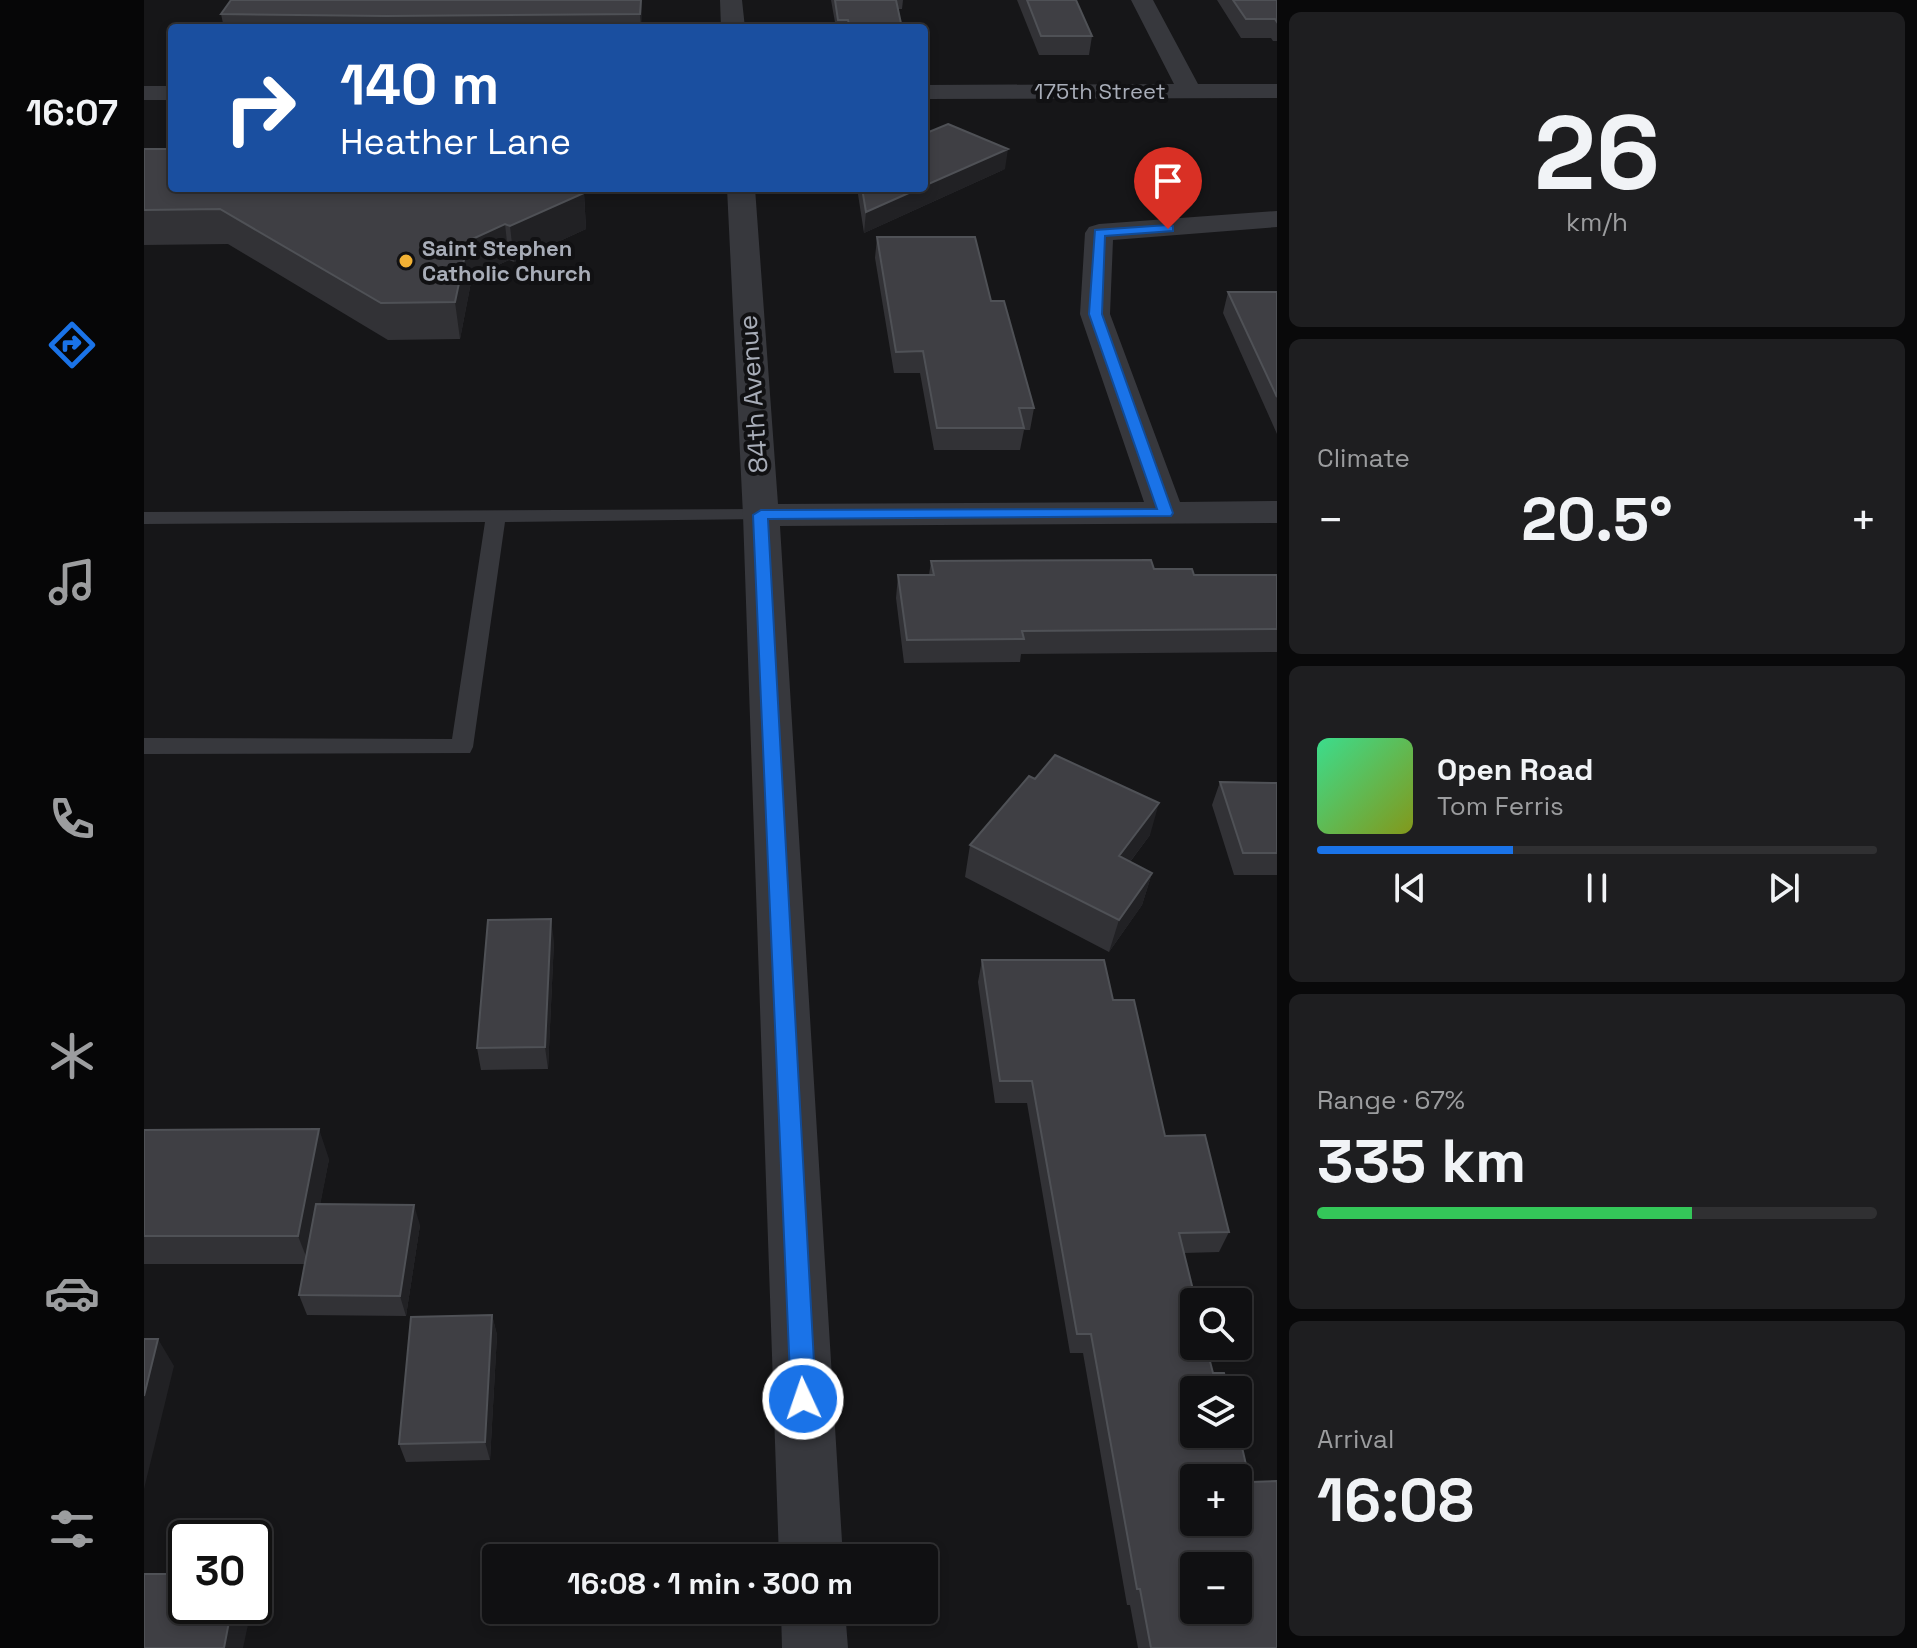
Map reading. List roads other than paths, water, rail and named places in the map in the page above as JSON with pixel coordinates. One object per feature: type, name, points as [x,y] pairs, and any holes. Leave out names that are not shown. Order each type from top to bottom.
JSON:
[{"type":"street","points":[[731,0],[733,24]]},
{"type":"street","points":[[1142,0],[1190,91]]},
{"type":"street","name":"175th Street","points":[[928,92],[1277,91]]},
{"type":"street","points":[[144,93],[168,93]]},
{"type":"street","name":"84th Avenue","points":[[741,192],[761,515],[810,1544]]},
{"type":"street","points":[[1166,513],[1095,314],[1099,233],[1168,229],[1212,221],[1277,219]]},
{"type":"street","points":[[761,515],[1277,512]]},
{"type":"street","points":[[814,1624],[815,1648]]},
{"type":"lane","points":[[144,518],[761,515]]},
{"type":"lane","points":[[144,746],[462,747],[496,516]]},
{"type":"place","name":"Saint Stephen Catholic Church","points":[[406,261]]}]
